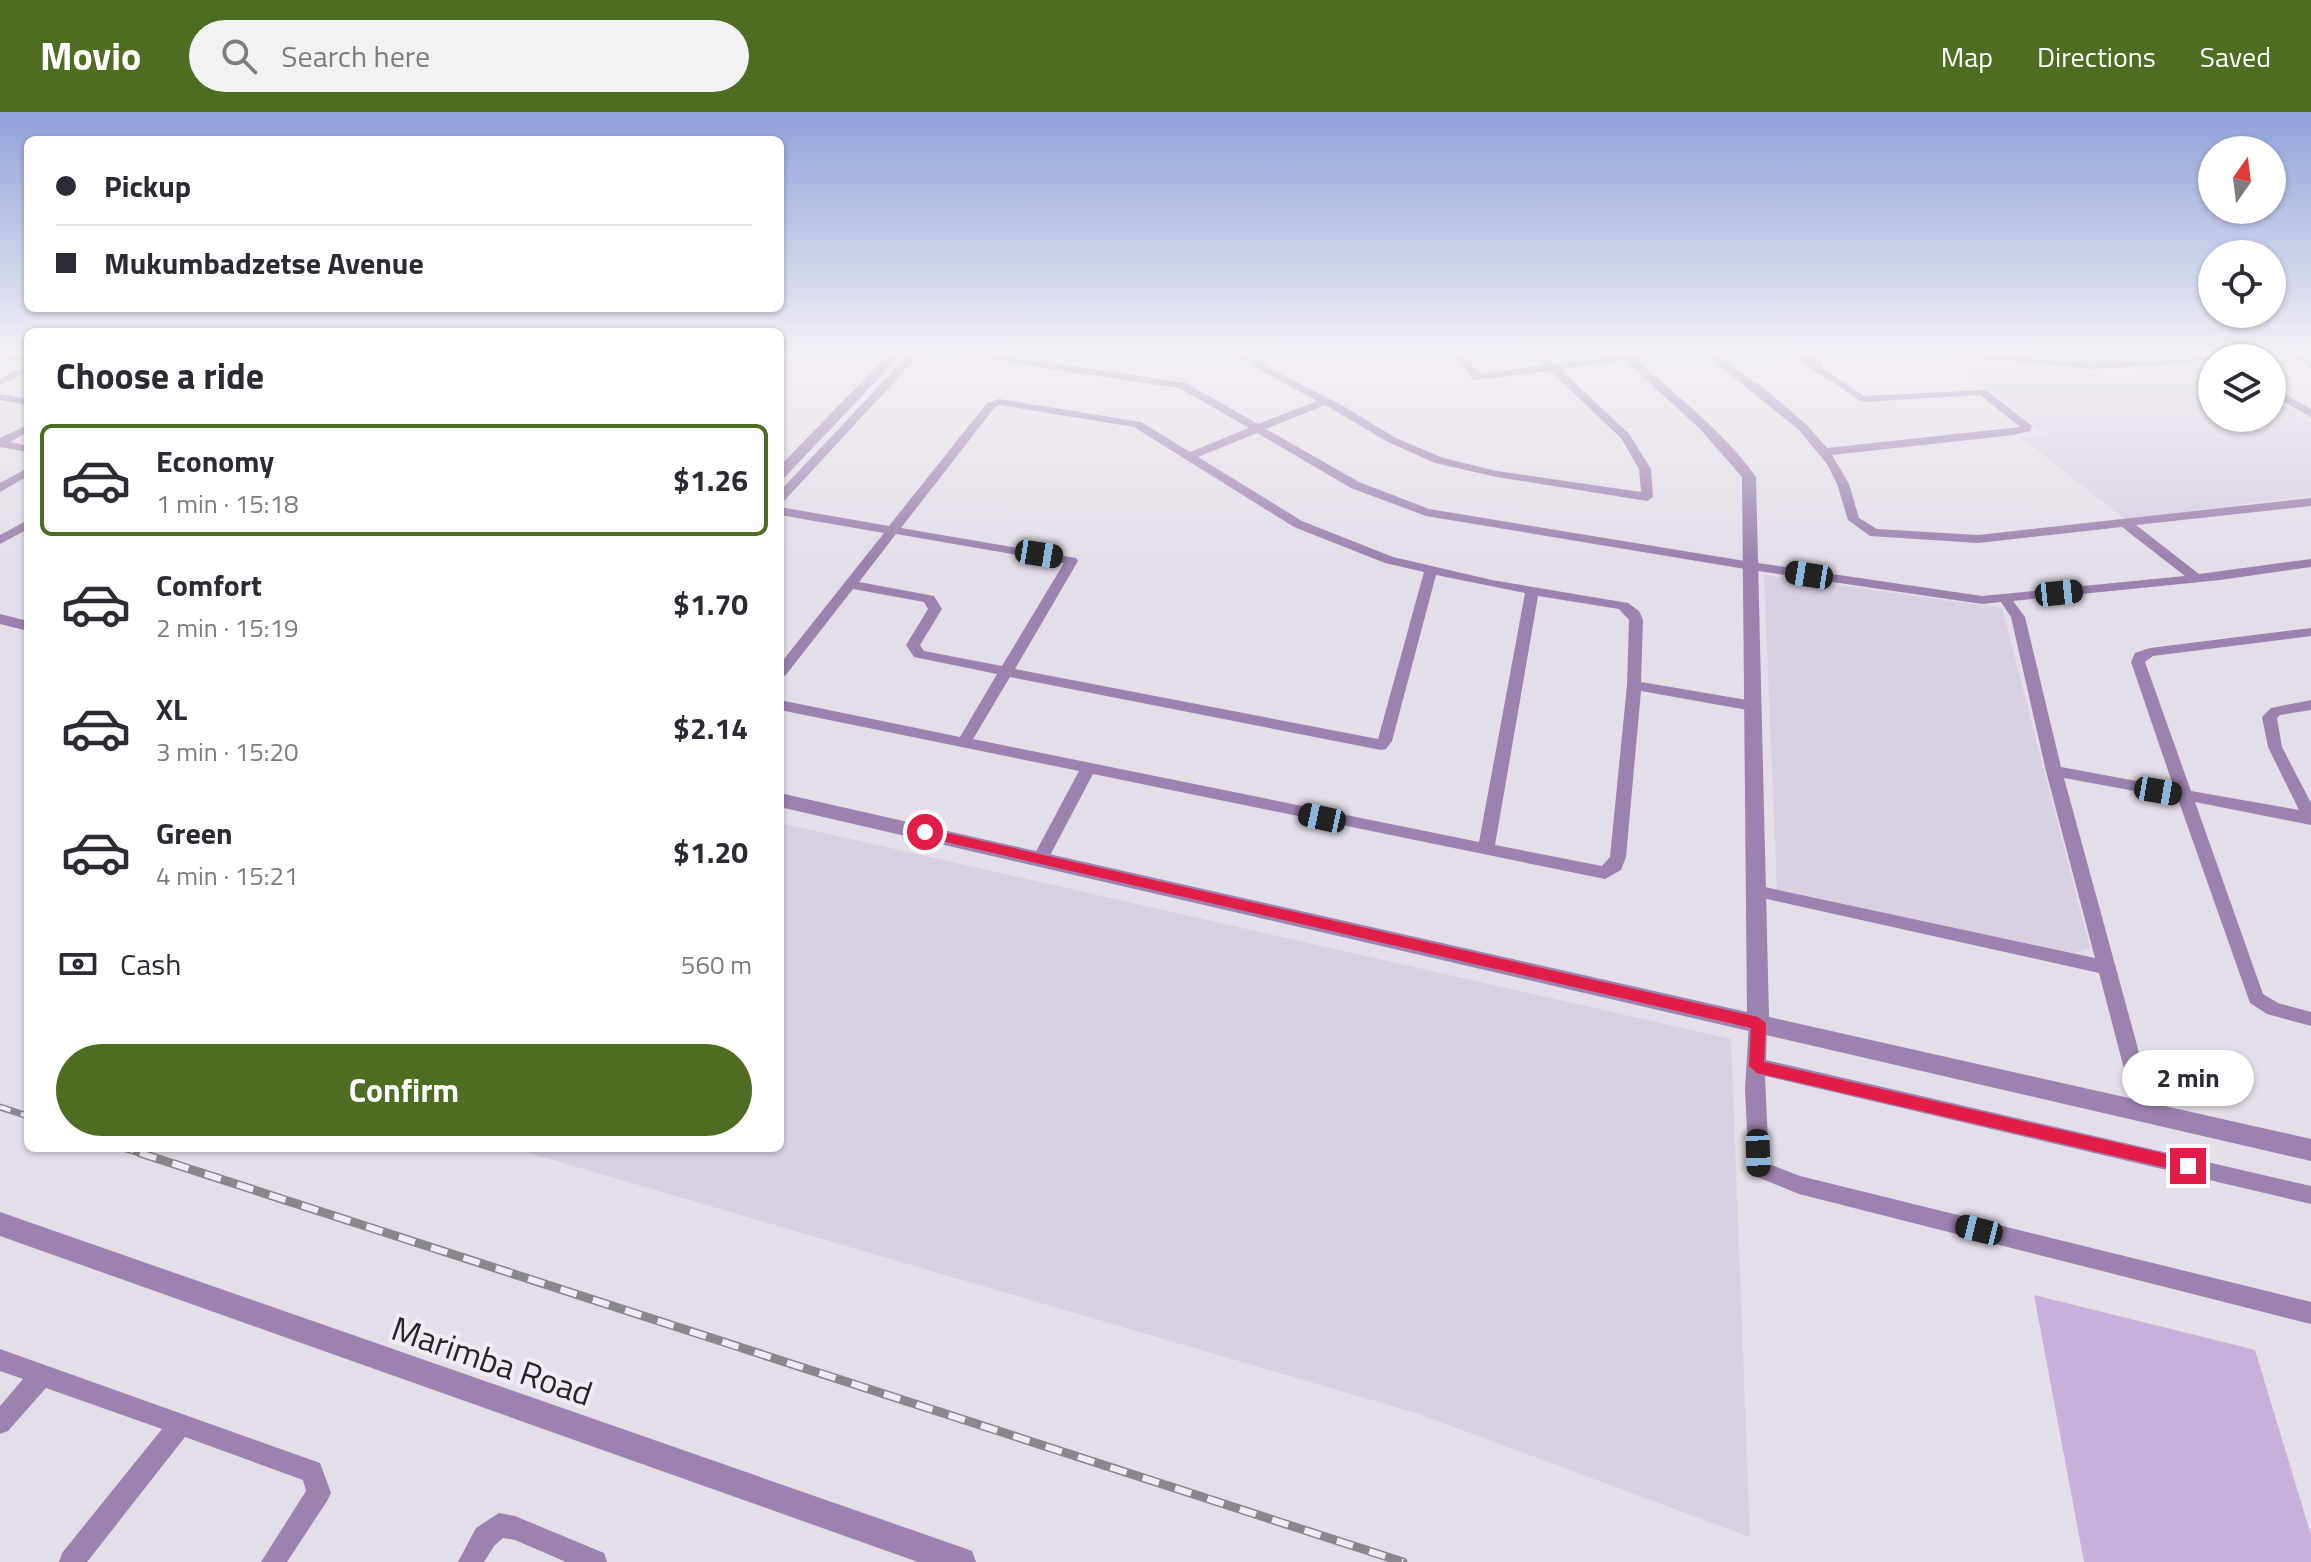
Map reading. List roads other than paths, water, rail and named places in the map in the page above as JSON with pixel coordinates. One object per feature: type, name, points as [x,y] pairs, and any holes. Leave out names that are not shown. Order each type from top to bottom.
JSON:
[{"type":"street","points":[[784,470],[831,422]]},
{"type":"street","points":[[784,494],[852,422]]},
{"type":"street","points":[[784,668],[979,422]]},
{"type":"street","points":[[784,706],[1596,873],[1612,870],[1618,857],[1634,685],[1636,620],[1631,611],[1623,606],[1532,591],[1389,560],[1298,524],[1129,422]]},
{"type":"street","points":[[1246,422],[1355,485],[1426,512],[1459,520],[1955,597],[2005,599],[2311,563]]},
{"type":"street","points":[[1189,457],[1279,422]]},
{"type":"street","points":[[1361,422],[1439,461],[1497,474],[1647,497],[1645,469],[1631,443],[1609,422]]},
{"type":"street","points":[[1703,422],[1735,456],[1749,477],[1758,1023],[1755,1090],[1759,1169],[1799,1185],[2311,1313]]},
{"type":"street","points":[[1796,422],[1825,452],[1844,487],[1854,520],[1874,533],[1978,539],[2311,502]]},
{"type":"street","points":[[1825,452],[2026,429],[2020,422]]},
{"type":"street","points":[[0,444],[24,430]]},
{"type":"street","points":[[0,444],[24,448]]},
{"type":"street","points":[[0,488],[24,473]]},
{"type":"street","points":[[784,512],[1072,561],[964,742]]},
{"type":"street","points":[[2124,522],[2196,578]]},
{"type":"street","points":[[0,540],[24,526]]},
{"type":"street","points":[[2292,566],[2311,579]]},
{"type":"street","points":[[850,584],[929,599],[935,609],[913,645],[919,654],[1381,745],[1385,741],[1431,571]]},
{"type":"street","points":[[1486,850],[1532,591]]},
{"type":"street","points":[[2005,599],[2018,617],[2054,771],[2145,1111]]},
{"type":"street","points":[[0,619],[24,625]]},
{"type":"street","points":[[2311,632],[2150,652],[2140,656],[2138,662],[2256,998],[2273,1009],[2311,1019]]},
{"type":"street","points":[[1634,685],[1753,706]]},
{"type":"street","points":[[2311,705],[2276,711],[2269,717],[2275,747],[2311,818]]},
{"type":"street","points":[[1040,859],[1087,770]]},
{"type":"street","points":[[2054,771],[2311,818]]},
{"type":"street","points":[[2291,782],[2311,784]]},
{"type":"street","points":[[784,801],[2311,1150]]},
{"type":"street","points":[[1755,891],[2108,968]]},
{"type":"street","points":[[1757,1066],[2311,1195]]},
{"type":"street","name":"Marimba Road","points":[[0,1224],[961,1562]]},
{"type":"street","points":[[0,1360],[312,1471],[319,1493],[273,1562]]},
{"type":"street","points":[[0,1423],[42,1375]]},
{"type":"street","points":[[71,1562],[181,1424]]},
{"type":"street","points":[[470,1562],[485,1537],[499,1525],[515,1528],[595,1562]]},
{"type":"railway","points":[[0,1107],[24,1115]]},
{"type":"railway","points":[[136,1152],[146,1155]]},
{"type":"railway","points":[[140,1153],[1403,1562]]}]
